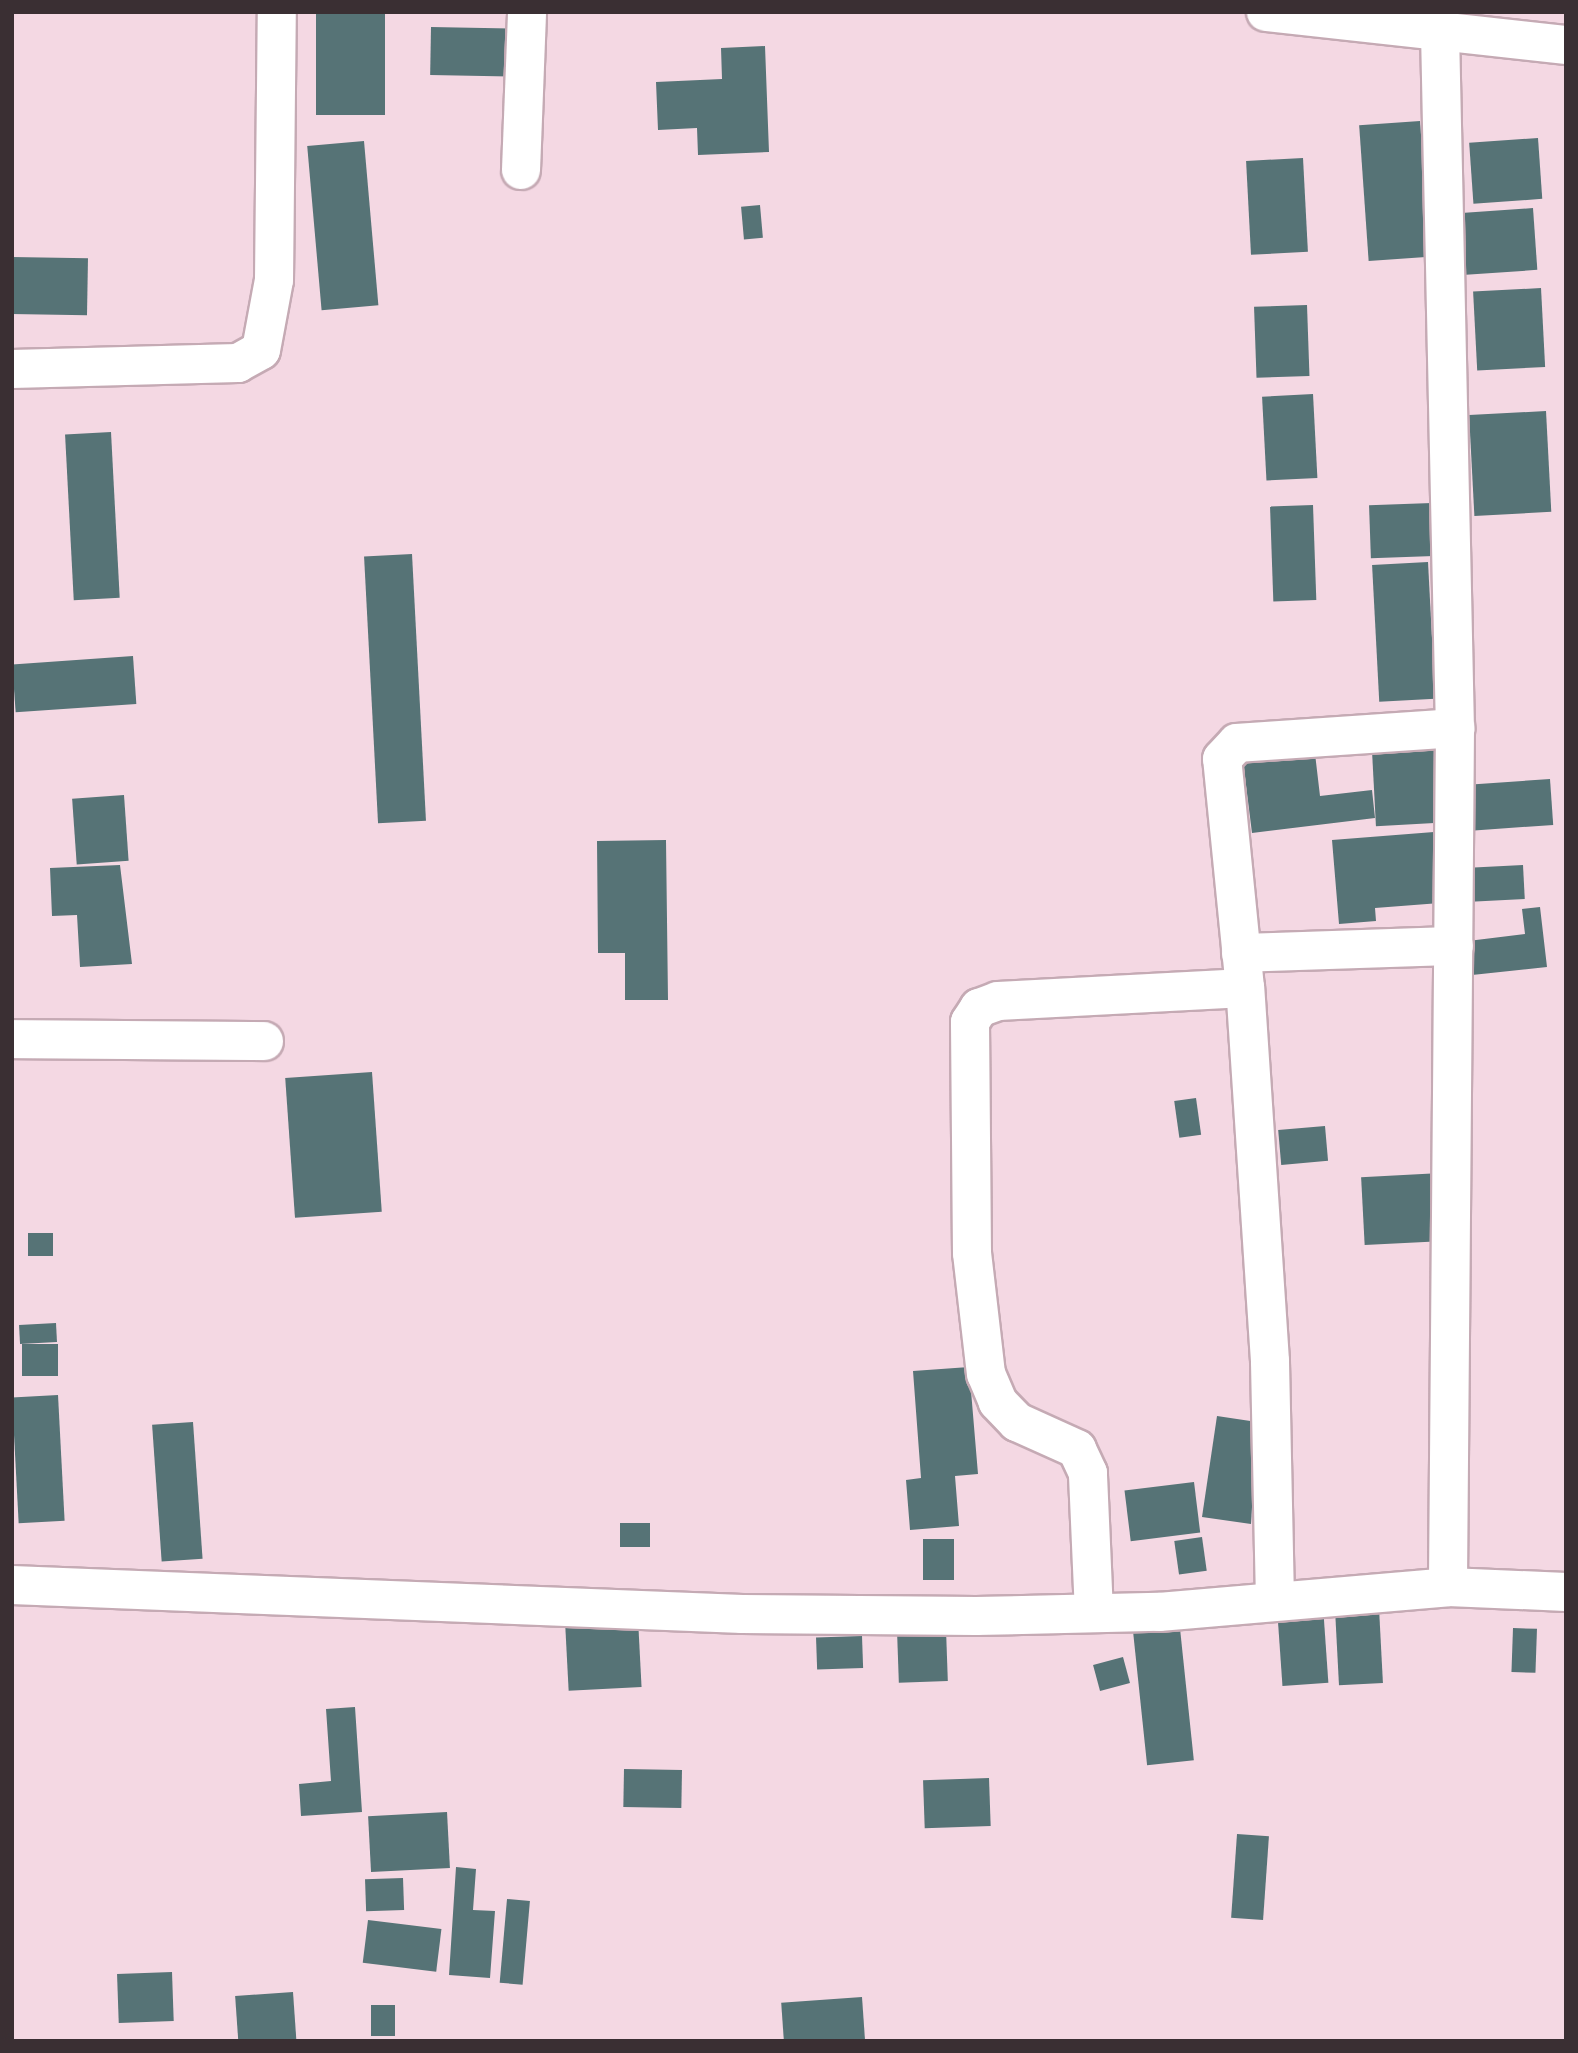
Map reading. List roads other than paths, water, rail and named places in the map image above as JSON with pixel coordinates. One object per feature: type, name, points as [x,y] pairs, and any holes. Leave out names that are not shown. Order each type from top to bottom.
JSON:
[{"type":"street","points":[[12,369],[238,363],[261,350],[274,280],[277,12]]},
{"type":"street","points":[[521,170],[527,12]]},
{"type":"street","points":[[1266,12],[1566,45]]},
{"type":"street","points":[[1440,32],[1455,728],[1448,1587]]},
{"type":"street","points":[[1275,1601],[1270,1361],[1243,971],[1223,784],[1225,749],[1237,743],[1455,728]]},
{"type":"street","points":[[1094,1613],[1088,1473],[1077,1449],[1017,1422],[998,1402],[986,1374],[972,1253],[970,1021],[979,1008],[998,1001],[1454,946]]},
{"type":"street","points":[[12,1039],[264,1041]]},
{"type":"street","points":[[12,1585],[742,1614],[1094,1613],[1448,1587],[1566,1592]]}]
